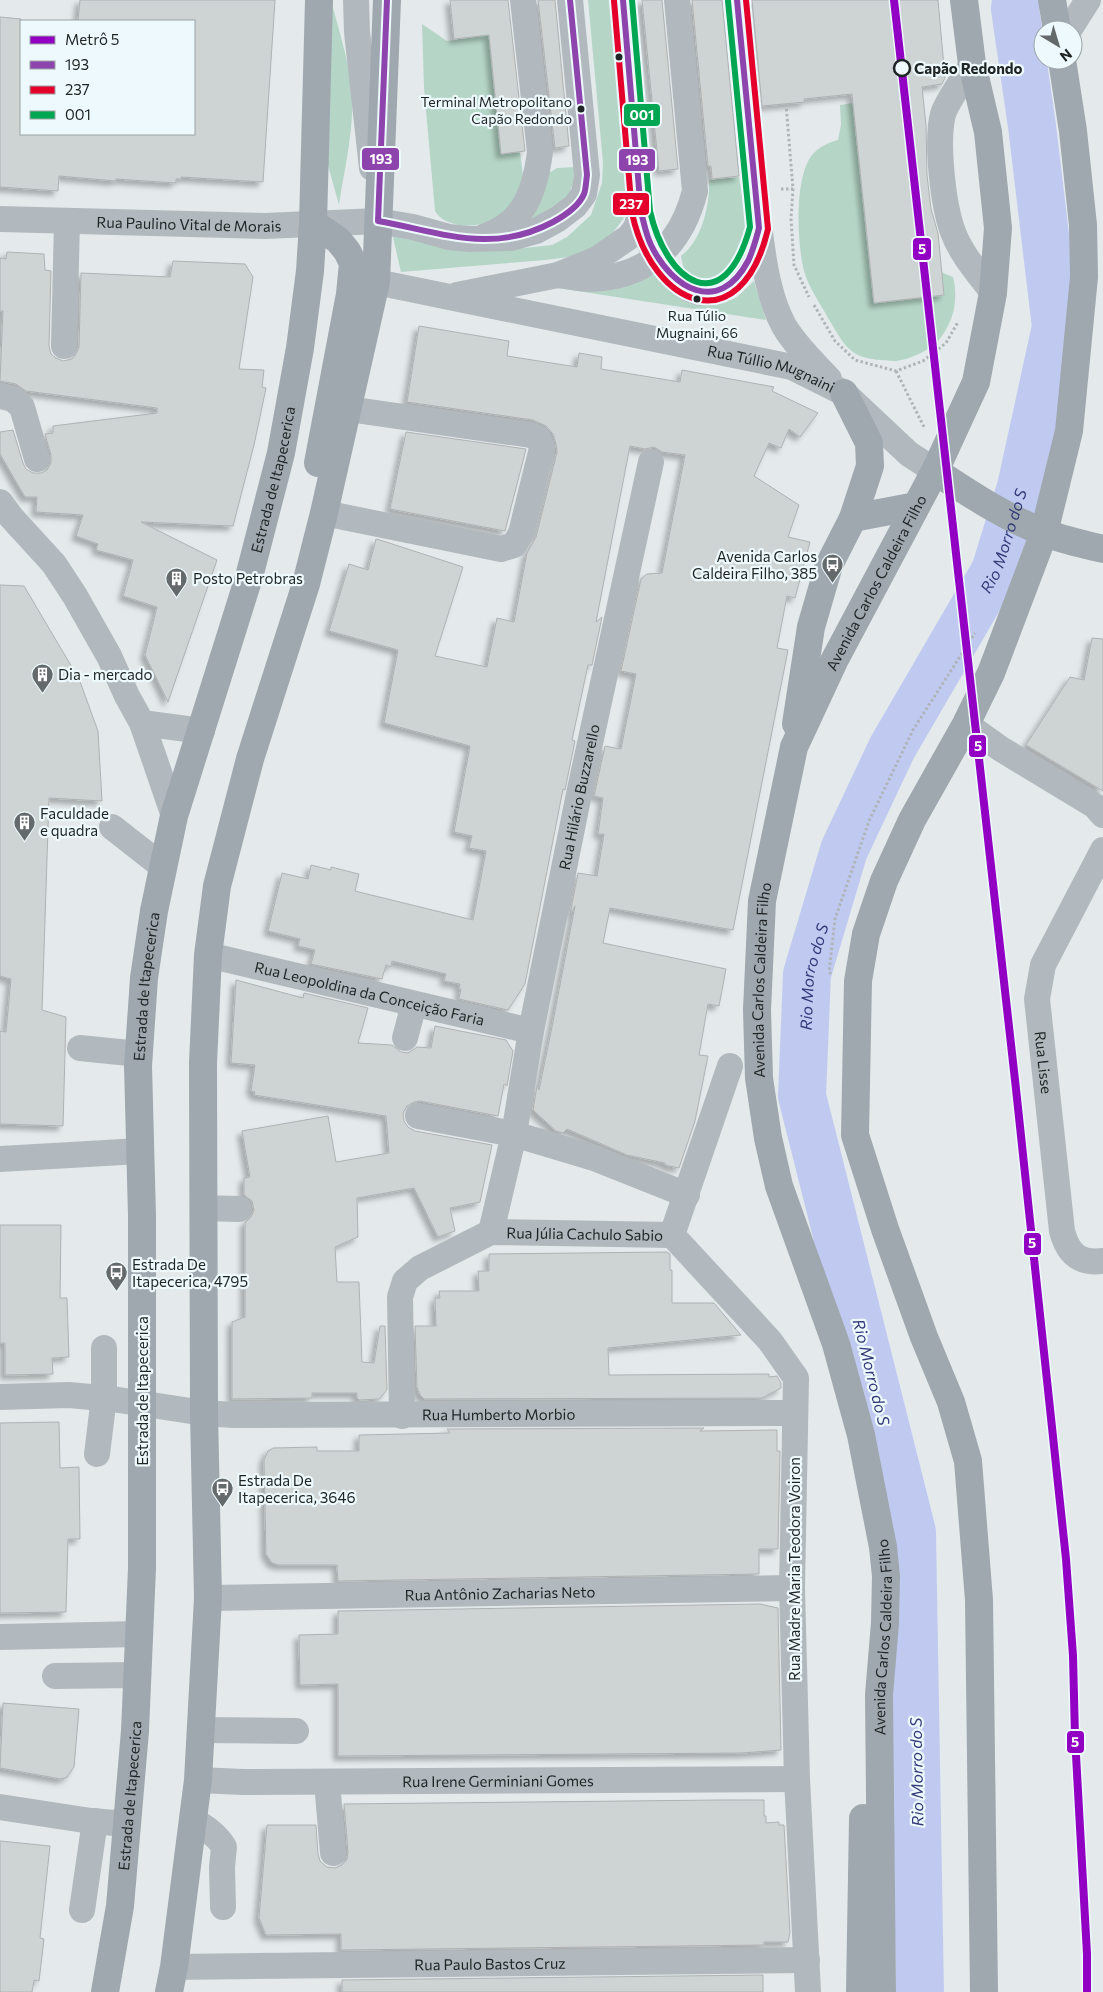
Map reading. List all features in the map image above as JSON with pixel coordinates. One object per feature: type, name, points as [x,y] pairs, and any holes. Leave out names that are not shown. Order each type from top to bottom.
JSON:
[{"type":"main road","name":"Estrada de Itapecerica","points":[[105,1992],[120,1906],[135,1731],[142,1568],[142,1216],[139,1054],[144,978],[163,867],[174,816],[249,577],[281,453],[300,348],[310,271],[313,224],[319,0]]},
{"type":"main road","points":[[171,1980],[198,1780],[208,1598],[204,1413],[203,1063],[208,955],[217,886],[250,759],[306,584],[324,513],[376,282],[387,0]]},
{"type":"main road","name":"Avenida Carlos Caldeira Filho","points":[[882,1992],[878,1695],[885,1623],[886,1576],[883,1547],[861,1435],[836,1344],[779,1186],[768,1138],[759,1078],[757,1010],[762,901],[794,747],[834,661],[935,471],[976,382],[992,293],[998,228],[988,132],[972,64],[964,0]]},
{"type":"main road","points":[[1052,0],[1055,20]]},
{"type":"main road","points":[[984,1992],[979,1600],[968,1461],[951,1402],[917,1319],[854,1135],[858,981],[866,934],[884,881],[912,820],[966,724],[991,673],[1035,528],[1069,431],[1084,278],[1084,225],[1063,70]]},
{"type":"main road","points":[[313,224],[338,240],[347,251],[353,263],[350,294],[325,417],[315,479],[317,540]]},
{"type":"main road","points":[[794,747],[811,627],[829,565],[853,518],[870,466],[869,443],[844,394]]},
{"type":"main road","name":"Rua Túllio Mugnaini","points":[[935,471],[983,502],[1035,528],[1103,549]]},
{"type":"main road","points":[[853,518],[916,506]]},
{"type":"main road","points":[[860,1992],[862,1824],[878,1695]]},
{"type":"street","points":[[356,0],[357,32],[378,221]]},
{"type":"street","points":[[470,239],[507,227],[519,213],[530,194],[537,175],[540,152],[523,0]]},
{"type":"street","points":[[470,239],[511,238],[536,231],[558,219],[575,206],[584,194],[588,175],[570,0]]},
{"type":"street","points":[[623,0],[641,212],[648,238],[658,257],[670,274],[684,287],[696,293],[714,293],[724,288],[737,277],[748,262],[759,228]]},
{"type":"street","points":[[558,275],[586,279],[609,278],[633,272],[658,257],[668,248],[680,231],[690,210],[695,191],[677,0]]},
{"type":"street","points":[[738,0],[759,228],[768,279],[784,325],[810,359],[844,394]]},
{"type":"street","points":[[1075,20],[1088,0]]},
{"type":"street","points":[[972,64],[944,112],[940,135],[943,175],[947,212],[953,233],[970,262],[992,293]]},
{"type":"street","points":[[446,297],[558,275],[597,259],[612,250],[636,228],[641,212]]},
{"type":"street","name":"Rua Paulino Vital de Morais","points":[[0,219],[264,226],[378,221],[413,227],[449,237],[470,239]]},
{"type":"street","points":[[64,346],[67,221]]},
{"type":"street","name":"Rua Túllio Mugnaini","points":[[376,282],[792,367],[844,394],[909,454],[935,471]]},
{"type":"street","points":[[0,396],[13,400],[22,407],[37,459]]},
{"type":"street","points":[[324,513],[501,550],[514,545],[521,533],[542,448],[539,439],[531,434],[348,409]]},
{"type":"street","name":"Rua Hilário Buzzarello","points":[[491,1232],[514,1134],[531,1031],[578,794],[651,462]]},
{"type":"street","points":[[4,512],[54,564],[110,656],[142,724],[174,816]]},
{"type":"street","points":[[142,724],[202,731]]},
{"type":"street","points":[[966,724],[1001,749],[1095,806],[1103,814]]},
{"type":"street","points":[[112,826],[163,867]]},
{"type":"street","name":"Rua Lisse","points":[[1103,850],[1043,965],[1037,999],[1062,1231],[1065,1242],[1073,1253],[1082,1260],[1090,1262],[1103,1261]]},
{"type":"street","name":"Rua Leopoldina da Conceição Faria","points":[[208,955],[531,1031]]},
{"type":"street","points":[[405,1038],[414,1004]]},
{"type":"street","points":[[80,1048],[139,1054]]},
{"type":"street","points":[[672,1235],[730,1066]]},
{"type":"street","points":[[418,1116],[514,1134],[594,1158],[687,1195]]},
{"type":"street","points":[[0,1159],[140,1151]]},
{"type":"street","points":[[203,1208],[240,1209]]},
{"type":"street","name":"Rua Júlia Cachulo Sabio","points":[[402,1416],[400,1297],[405,1281],[420,1268],[491,1232],[672,1235]]},
{"type":"street","name":"Rua Madre Maria Teodora Voiron","points":[[672,1235],[770,1341],[794,1372],[796,1378],[792,1588],[797,1779],[808,1992]]},
{"type":"street","points":[[97,1454],[104,1397],[104,1348]]},
{"type":"street","name":"Rua Humberto Morbio","points":[[0,1397],[70,1394],[104,1397],[204,1413],[233,1415],[402,1416],[795,1413]]},
{"type":"street","name":"Rua Antônio Zacharias Neto","points":[[208,1598],[792,1588]]},
{"type":"street","points":[[0,1637],[139,1634]]},
{"type":"street","points":[[55,1676],[137,1675]]},
{"type":"street","points":[[201,1730],[296,1731]]},
{"type":"street","name":"Rua Irene Germiniani Gomes","points":[[198,1780],[326,1782],[797,1779]]},
{"type":"street","points":[[326,1782],[333,1853]]},
{"type":"street","points":[[0,1807],[126,1824]]},
{"type":"street","points":[[193,1820],[209,1829],[224,1847],[222,1867],[223,1907]]},
{"type":"street","points":[[82,1910],[95,1821]]},
{"type":"street","name":"Rua Paulo Bastos Cruz","points":[[171,1980],[807,1960]]},
{"type":"path","points":[[786,104],[792,189],[791,219],[794,265],[809,297]]},
{"type":"path","points":[[814,305],[835,341],[855,360],[896,372],[923,361],[946,343],[960,320]]},
{"type":"path","points":[[896,372],[926,432],[950,439]]},
{"type":"green space","points":[[331,0],[347,62],[352,98],[351,129],[339,205],[326,158]]},
{"type":"green space","points":[[486,0],[501,153],[520,152],[524,183],[519,201],[501,215],[482,224],[467,226],[445,220],[435,211],[424,88],[422,24],[447,41],[473,37]]},
{"type":"green space","points":[[588,0],[611,0],[628,207],[623,219],[612,234],[586,255],[401,272],[388,216],[506,250],[552,245],[567,237],[591,215],[602,183],[603,163]]},
{"type":"green space","points":[[853,103],[874,303],[944,295],[941,272],[953,277],[955,286],[955,303],[951,319],[938,341],[917,355],[899,361],[877,360],[860,356],[845,345],[812,289],[804,271],[800,245],[799,212],[802,179],[806,165],[817,150],[838,140],[841,125],[840,105]]},
{"type":"green space","points":[[574,167],[571,190],[566,199],[553,211],[523,226],[547,174],[557,168]]},
{"type":"green space","points":[[739,177],[746,224],[746,240],[736,267],[705,284],[684,270],[681,256],[699,232],[706,211],[709,180]]},
{"type":"green space","points":[[656,274],[702,304],[721,304],[737,297],[754,281],[766,320],[551,287],[638,282]]},
{"type":"building","points":[[80,0],[275,0],[263,182],[181,177],[181,179],[176,179],[176,183],[116,179],[116,181],[59,176],[58,191],[0,187],[0,17],[21,19],[20,135],[195,135],[195,20],[78,20]]},
{"type":"building","points":[[450,0],[508,0],[525,151],[501,154],[489,35],[454,39]]},
{"type":"building","points":[[538,0],[555,0],[569,146],[555,148]]},
{"type":"building","points":[[642,0],[662,0],[678,169],[659,171]]},
{"type":"building","points":[[692,0],[722,0],[739,176],[712,179],[711,166],[708,166]]},
{"type":"building","points":[[752,0],[938,0],[945,78],[942,84],[922,87],[926,125],[927,175],[931,209],[938,233],[944,295],[874,303],[852,94],[804,99],[805,102],[762,106]]},
{"type":"building","points":[[7,252],[44,254],[45,270],[51,271],[49,346],[51,354],[63,361],[72,359],[79,347],[81,273],[170,277],[173,261],[245,264],[253,277],[239,369],[264,370],[262,387],[266,388],[254,445],[233,526],[141,522],[217,560],[168,702],[145,655],[157,607],[123,596],[133,560],[96,550],[98,544],[76,536],[83,515],[36,512],[37,497],[25,497],[0,454],[0,432],[13,430],[26,469],[33,473],[41,473],[47,470],[51,463],[51,455],[45,434],[53,433],[53,426],[157,413],[157,408],[26,391],[16,384],[0,381],[3,311],[0,311],[0,258],[6,259]]},
{"type":"building","points":[[419,326],[509,341],[507,356],[577,367],[579,353],[602,357],[601,369],[680,382],[682,370],[774,387],[772,391],[818,413],[800,437],[789,429],[781,448],[769,443],[754,476],[799,505],[788,537],[810,542],[795,598],[787,596],[777,648],[788,650],[733,930],[610,908],[603,943],[726,969],[719,1006],[708,1004],[699,1055],[708,1056],[695,1121],[679,1168],[627,1155],[567,1129],[563,1133],[556,1131],[533,1110],[552,1027],[575,906],[570,914],[578,873],[597,876],[604,834],[598,834],[603,798],[594,796],[605,746],[621,749],[636,674],[621,671],[641,579],[647,574],[662,573],[685,455],[662,452],[654,447],[645,449],[630,446],[596,622],[602,617],[592,665],[588,665],[572,740],[575,741],[565,790],[563,789],[525,984],[508,1010],[459,999],[460,984],[444,981],[446,974],[392,961],[391,967],[386,965],[382,979],[311,964],[315,950],[298,946],[300,939],[268,931],[282,873],[308,879],[311,865],[331,870],[331,867],[359,874],[355,891],[473,920],[486,851],[469,848],[472,836],[454,832],[470,746],[384,723],[398,650],[329,631],[349,564],[368,570],[376,539],[463,567],[435,656],[487,667],[497,618],[514,622],[527,553],[536,537],[557,452],[553,434],[546,426],[533,420],[407,402]]},
{"type":"building","points":[[406,432],[526,449],[505,531],[390,509]]},
{"type":"building","points":[[0,585],[24,586],[79,679],[98,731],[102,801],[49,798],[42,1010],[66,1017],[63,1126],[0,1124],[0,1031],[6,1032],[11,979],[0,976]]},
{"type":"building","points":[[1092,638],[1103,639],[1103,791],[1026,745],[1070,677],[1084,680]]},
{"type":"building","points":[[236,980],[303,998],[304,993],[368,1008],[358,1043],[392,1045],[401,1052],[408,1053],[417,1047],[431,1048],[435,1026],[506,1040],[513,1051],[507,1086],[504,1084],[498,1116],[420,1101],[407,1106],[403,1113],[404,1121],[408,1127],[415,1131],[492,1145],[480,1202],[450,1208],[455,1231],[438,1237],[414,1188],[357,1198],[358,1237],[335,1247],[337,1282],[359,1282],[362,1362],[374,1363],[380,1326],[385,1326],[387,1390],[379,1399],[359,1400],[357,1393],[312,1393],[312,1398],[232,1399],[232,1322],[245,1317],[245,1223],[251,1217],[254,1210],[252,1201],[244,1195],[244,1178],[250,1177],[242,1131],[328,1116],[336,1162],[389,1153],[386,1116],[254,1095],[255,1092],[251,1091],[255,1065],[231,1063]]},
{"type":"building","points":[[0,1225],[61,1225],[60,1298],[67,1298],[69,1357],[52,1358],[53,1374],[5,1375],[5,1343],[0,1343]]},
{"type":"building","points":[[667,1252],[670,1254],[670,1270],[672,1270],[672,1303],[714,1303],[741,1335],[608,1348],[609,1375],[769,1374],[769,1377],[777,1376],[781,1383],[781,1388],[762,1398],[424,1399],[420,1395],[417,1387],[415,1326],[436,1326],[435,1298],[440,1298],[439,1291],[479,1291],[478,1271],[489,1271],[489,1254]]},
{"type":"building","points":[[59,1422],[60,1468],[79,1467],[80,1539],[68,1539],[66,1612],[0,1613],[0,1423]]},
{"type":"building","points":[[704,1428],[700,1431],[777,1430],[777,1451],[780,1451],[778,1549],[759,1549],[759,1574],[338,1581],[337,1565],[279,1565],[272,1563],[266,1554],[264,1460],[268,1451],[273,1448],[317,1447],[317,1451],[359,1451],[359,1435],[450,1433],[447,1429]]},
{"type":"building","points":[[760,1604],[778,1608],[781,1750],[742,1753],[338,1756],[338,1684],[300,1685],[299,1635],[338,1634],[338,1611]]},
{"type":"building","points":[[3,1703],[79,1709],[74,1767],[67,1777],[61,1779],[0,1768]]},
{"type":"building","points":[[764,1800],[766,1823],[779,1822],[779,1825],[784,1825],[790,1933],[788,1942],[764,1942],[764,1945],[341,1950],[341,1934],[266,1935],[259,1918],[267,1825],[316,1825],[320,1861],[327,1867],[335,1868],[342,1865],[347,1859],[348,1852],[344,1804]]},
{"type":"building","points":[[0,1841],[50,1846],[40,1938],[44,1939],[39,1981],[34,1980],[32,1992],[0,1992]]},
{"type":"building","points":[[763,1975],[763,1992],[342,1992],[342,1980]]},
{"type":"waterway","name":"Rio Morro do S","points":[[920,1992],[912,1532],[802,1096],[807,974],[844,850],[892,748],[995,571],[1021,487],[1056,327],[1032,126],[1015,9],[1016,0]]},
{"type":"metro line","name":"5","points":[[894,0],[1016,1089],[1066,1559],[1073,1656],[1075,1737],[1087,1954],[1087,1992]]},
{"type":"transit line","name":"193","points":[[387,0],[378,221],[445,235],[487,239],[530,232],[553,222],[575,207],[584,194],[587,175],[570,0]]},
{"type":"transit line","name":"193","points":[[623,0],[641,212],[646,233],[660,261],[671,274],[683,284],[696,290],[710,292],[724,288],[736,278],[750,257],[759,228],[737,0]]},
{"type":"transit line","name":"001","points":[[632,0],[650,211],[658,236],[669,257],[682,273],[696,282],[711,283],[726,275],[739,257],[750,227],[728,1]]},
{"type":"transit line","name":"237","points":[[614,1],[632,213],[642,246],[658,272],[677,290],[697,299],[718,299],[738,288],[755,265],[768,229],[746,0]]},
{"type":"place","name":"Capão Redondo","points":[[902,68]]},
{"type":"place","name":"Terminal Metropolitano Capão Redondo","points":[[581,109]]},
{"type":"place","name":"Rua Túlio Mugnaini, 66","points":[[697,299]]},
{"type":"place","name":"Avenida Carlos Caldeira Filho, 385","points":[[833,584]]},
{"type":"place","name":"Posto Petrobras","points":[[177,597]]},
{"type":"place","name":"Dia - mercado","points":[[42,693]]},
{"type":"place","name":"Faculdade e quadra","points":[[24,841]]},
{"type":"place","name":"Estrada De Itapecerica, 4795","points":[[116,1292]]},
{"type":"place","name":"Estrada De Itapecerica, 3646","points":[[222,1508]]}]
